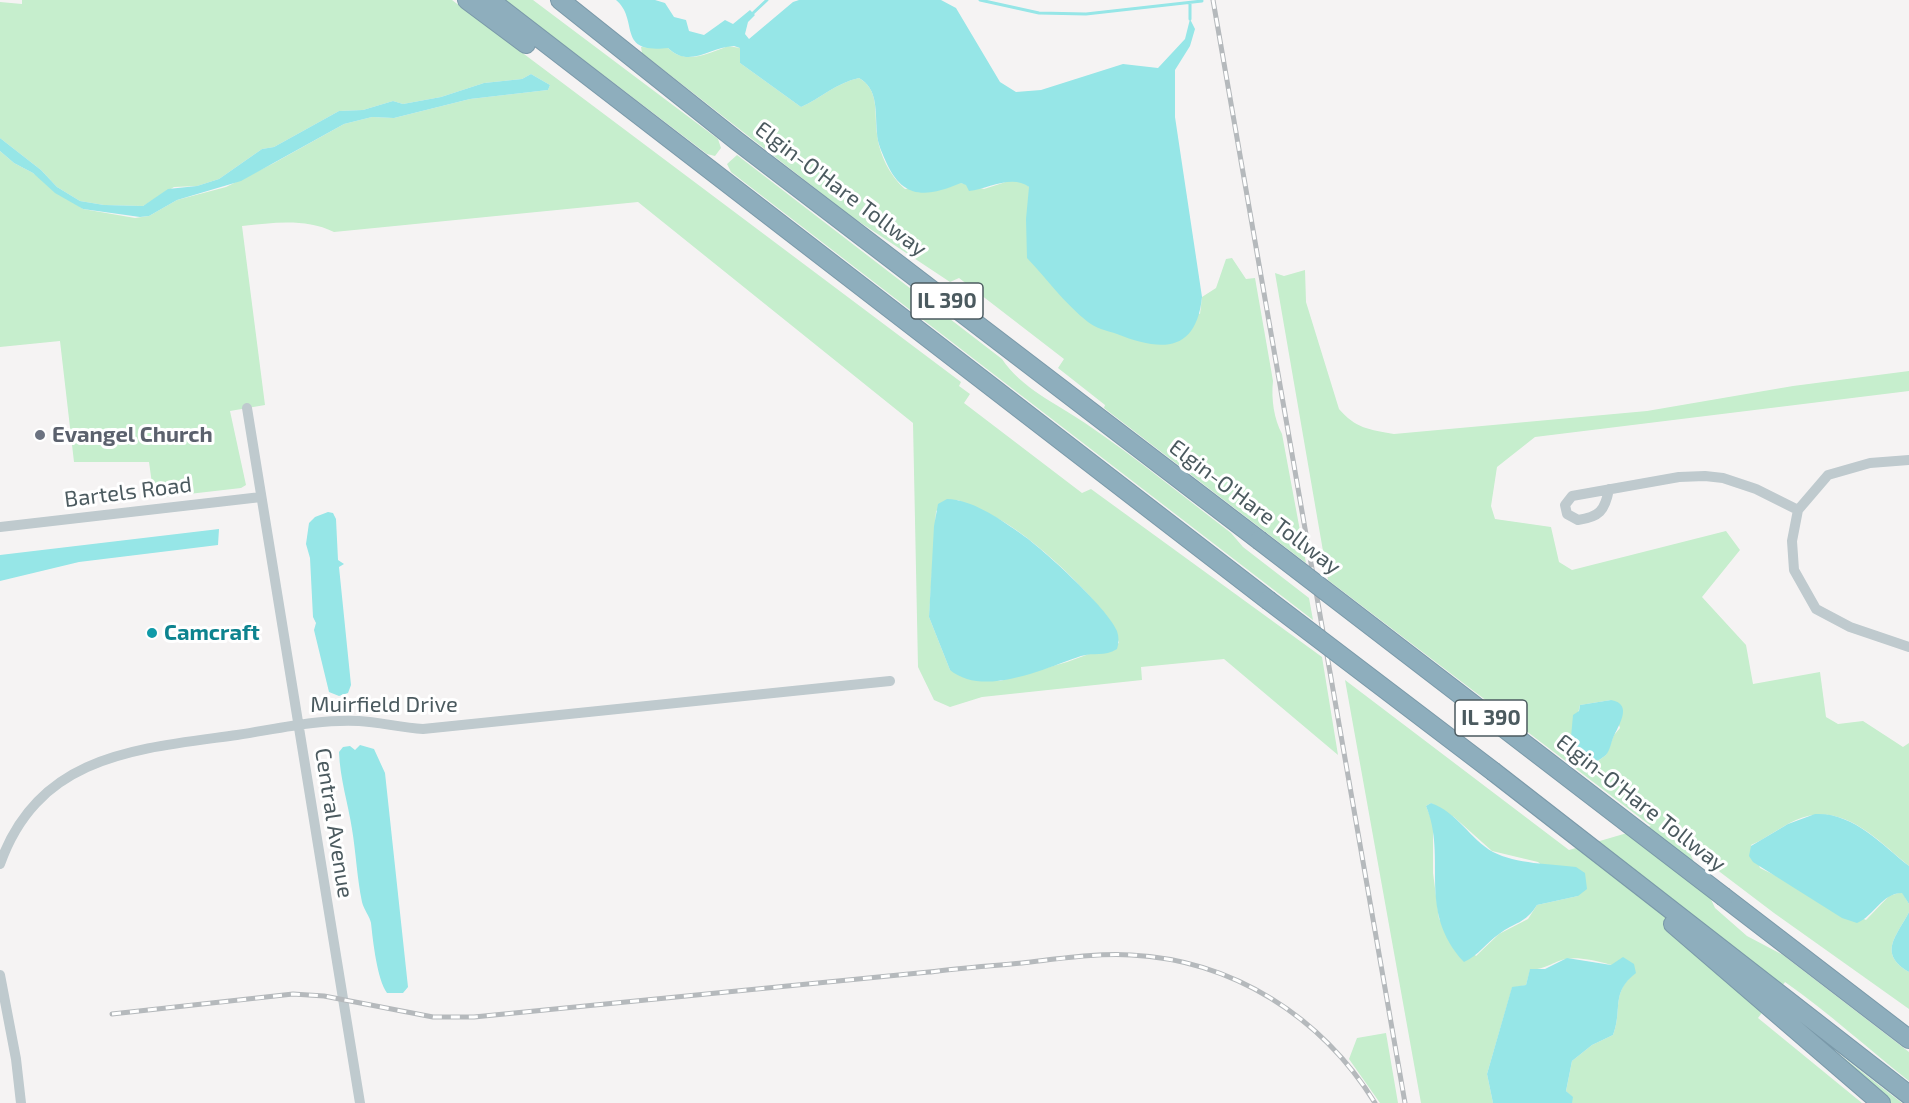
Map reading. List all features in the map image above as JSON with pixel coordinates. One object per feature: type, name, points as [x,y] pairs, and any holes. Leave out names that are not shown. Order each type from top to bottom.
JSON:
[{"type":"highway","points":[[467,0],[762,219],[788,232]]},
{"type":"highway","points":[[490,0],[767,213],[788,232]]},
{"type":"highway","name":"Elgin-O'Hare Tollway","points":[[567,6],[737,141],[1909,1039]]},
{"type":"highway","name":"IL 390","points":[[788,232],[1494,772],[1510,793],[1772,998]]},
{"type":"highway","points":[[1757,921],[1779,929],[1909,1023]]},
{"type":"highway","points":[[1772,998],[1909,1095]]},
{"type":"highway","points":[[1772,998],[1881,1103]]},
{"type":"street","name":"Central Avenue","points":[[247,408],[360,1103]]},
{"type":"street","points":[[1909,460],[1870,463],[1828,475],[1798,510],[1792,541],[1794,570],[1816,609],[1850,627],[1909,647]]},
{"type":"street","points":[[1609,489],[1679,477],[1723,478],[1756,489],[1798,510]]},
{"type":"street","name":"Bartels Road","points":[[0,527],[261,497]]},
{"type":"street","name":"Muirfield Drive","points":[[0,864],[13,835],[27,812],[55,786],[93,763],[122,753],[299,725],[362,721],[423,729],[890,681]]},
{"type":"street","points":[[0,975],[15,1049],[21,1103]]},
{"type":"green space","points":[[22,0],[452,0],[961,382],[959,386],[970,394],[964,403],[1082,493],[1091,489],[1322,657],[1338,755],[1224,659],[1141,667],[1142,680],[982,697],[950,707],[934,700],[918,667],[913,423],[638,202],[334,232],[300,223],[242,226],[265,405],[230,411],[246,485],[241,488],[154,498],[149,462],[74,462],[60,341],[0,347],[0,151],[14,163],[33,173],[83,209],[135,218],[149,216],[177,200],[226,187],[344,124],[372,117],[394,118],[470,99],[548,90],[550,85],[531,74],[522,79],[484,83],[441,97],[403,104],[393,101],[363,110],[339,111],[274,147],[262,149],[219,179],[197,186],[174,187],[143,206],[104,205],[80,201],[57,187],[41,170],[0,138],[0,2],[22,4]],"holes":[[[958,500],[1012,527],[1061,567],[1105,615],[1119,643],[1067,662],[1000,681],[950,670],[929,617],[936,511]]]},
{"type":"green space","points":[[505,0],[533,0],[718,139],[721,148],[715,156],[707,154]]},
{"type":"green space","points":[[728,46],[740,48],[740,63],[801,107],[851,80],[859,78],[866,83],[875,103],[878,142],[883,157],[890,171],[905,189],[961,183],[984,189],[1012,180],[1023,182],[1029,187],[1029,197],[1200,314],[1202,297],[1216,288],[1226,259],[1232,258],[1246,279],[1255,278],[1273,381],[1274,409],[1282,434],[1306,563],[1104,408],[1105,405],[1058,368],[1064,359],[959,278],[950,282],[852,217],[642,53],[641,47],[668,48],[682,56],[689,57],[705,55]]},
{"type":"green space","points":[[737,155],[1002,359],[1029,387],[1122,449],[1231,533],[1243,547],[1309,598],[1313,620],[731,172],[727,164]]},
{"type":"green space","points":[[1305,270],[1306,302],[1339,409],[1363,427],[1394,434],[1647,411],[1793,386],[1909,371],[1909,391],[1535,437],[1497,467],[1491,506],[1495,519],[1551,527],[1559,562],[1572,570],[1726,531],[1740,550],[1702,597],[1746,645],[1753,684],[1820,672],[1826,717],[1838,724],[1863,721],[1903,747],[1909,743],[1909,866],[1857,825],[1828,815],[1813,815],[1796,820],[1751,845],[1760,868],[1866,920],[1889,896],[1902,892],[1909,904],[1909,912],[1895,937],[1892,951],[1899,965],[1909,972],[1909,1009],[1774,913],[1687,847],[1715,908],[1747,936],[1783,955],[1909,1052],[1909,1081],[1785,982],[1758,1018],[1862,1103],[1572,1103],[1572,1097],[1566,1091],[1572,1061],[1592,1045],[1613,1035],[1620,994],[1636,972],[1601,962],[1573,958],[1530,970],[1526,985],[1512,988],[1487,1074],[1493,1103],[1421,1103],[1345,680],[1569,850],[1651,826],[1328,580],[1275,273],[1284,276]],"holes":[[[1611,700],[1620,728],[1614,735],[1606,755],[1587,769],[1570,747],[1580,705]],[[1431,803],[1454,817],[1492,851],[1538,862],[1578,896],[1537,905],[1528,919],[1499,934],[1476,956],[1439,919],[1433,873],[1433,824],[1426,806]]]},
{"type":"green space","points":[[1386,1033],[1398,1103],[1380,1103],[1349,1059],[1357,1038]]},
{"type":"green space","points":[[1830,1047],[1902,1103],[1890,1103],[1828,1049]]},
{"type":"water","points":[[616,0],[655,0],[665,3],[674,17],[686,20],[689,31],[704,35],[725,20],[733,24],[750,10],[755,15],[748,22],[745,34],[749,39],[793,2],[799,0],[941,0],[956,8],[1000,82],[1016,92],[1041,90],[1123,64],[1158,68],[1185,39],[1190,19],[1195,29],[1190,46],[1175,70],[1175,117],[1202,297],[1198,316],[1192,329],[1184,338],[1161,345],[1133,340],[1098,328],[1080,315],[1027,258],[1026,219],[1029,187],[1022,183],[1000,183],[969,191],[966,185],[961,183],[927,193],[909,190],[901,184],[887,164],[879,145],[873,95],[870,88],[859,78],[843,83],[801,107],[740,63],[740,48],[725,47],[692,57],[684,57],[668,48],[641,46],[631,34],[627,17]]},
{"type":"water","points":[[531,74],[550,85],[548,90],[470,99],[394,118],[372,117],[344,124],[241,181],[177,200],[149,216],[140,217],[83,209],[55,193],[33,173],[14,163],[0,151],[0,138],[41,170],[57,187],[80,201],[104,205],[143,206],[168,189],[197,186],[219,179],[262,149],[274,147],[339,111],[363,110],[393,101],[403,104],[441,97],[484,83],[522,79]]},
{"type":"water","points":[[947,499],[966,502],[993,515],[1027,538],[1056,563],[1087,593],[1111,621],[1118,633],[1117,649],[1108,653],[1081,656],[1033,673],[997,681],[964,678],[950,670],[929,617],[934,526],[938,504]]},
{"type":"water","points":[[328,512],[333,513],[336,519],[338,560],[344,564],[339,567],[351,685],[348,693],[339,696],[329,692],[314,630],[316,623],[313,617],[310,558],[306,544],[309,523],[315,517]]},
{"type":"water","points":[[219,529],[218,545],[79,562],[0,581],[0,555]]},
{"type":"water","points":[[1611,700],[1618,702],[1623,711],[1621,722],[1607,753],[1587,769],[1573,766],[1569,759],[1573,715],[1579,711],[1580,705]]},
{"type":"water","points":[[360,745],[374,749],[385,773],[408,987],[403,993],[387,993],[384,987],[376,960],[371,923],[360,893],[339,752],[343,747],[350,746],[355,750]]},
{"type":"water","points":[[1431,803],[1456,819],[1485,847],[1502,856],[1523,861],[1576,867],[1585,873],[1587,889],[1578,896],[1537,905],[1524,919],[1499,934],[1464,962],[1449,943],[1437,904],[1432,826],[1426,806]]},
{"type":"water","points":[[1815,814],[1842,818],[1854,824],[1877,839],[1909,866],[1909,904],[1902,893],[1895,894],[1857,923],[1842,918],[1753,862],[1749,856],[1751,846],[1788,824]]},
{"type":"water","points":[[1909,912],[1909,972],[1894,958],[1892,944]]},
{"type":"water","points":[[1623,957],[1634,964],[1636,973],[1628,980],[1620,995],[1613,1035],[1592,1045],[1572,1061],[1566,1091],[1573,1097],[1572,1103],[1493,1103],[1487,1074],[1512,987],[1526,985],[1530,969],[1545,969],[1567,958],[1611,965]]},
{"type":"waterway","points":[[751,15],[767,0]]},
{"type":"waterway","points":[[980,0],[1039,13],[1086,14],[1202,1]]},
{"type":"waterway","points":[[1190,4],[1190,19]]},
{"type":"railway","points":[[1213,0],[1405,1103]]},
{"type":"railway","points":[[931,972],[1104,955],[1169,959],[1205,968],[1239,981],[1271,999],[1301,1020],[1329,1044],[1375,1103]]},
{"type":"railway","points":[[112,1014],[293,994],[324,996],[433,1017],[474,1017],[939,971]]},
{"type":"place","name":"Evangel Church","points":[[40,435]]},
{"type":"place","name":"Camcraft","points":[[152,633]]}]
